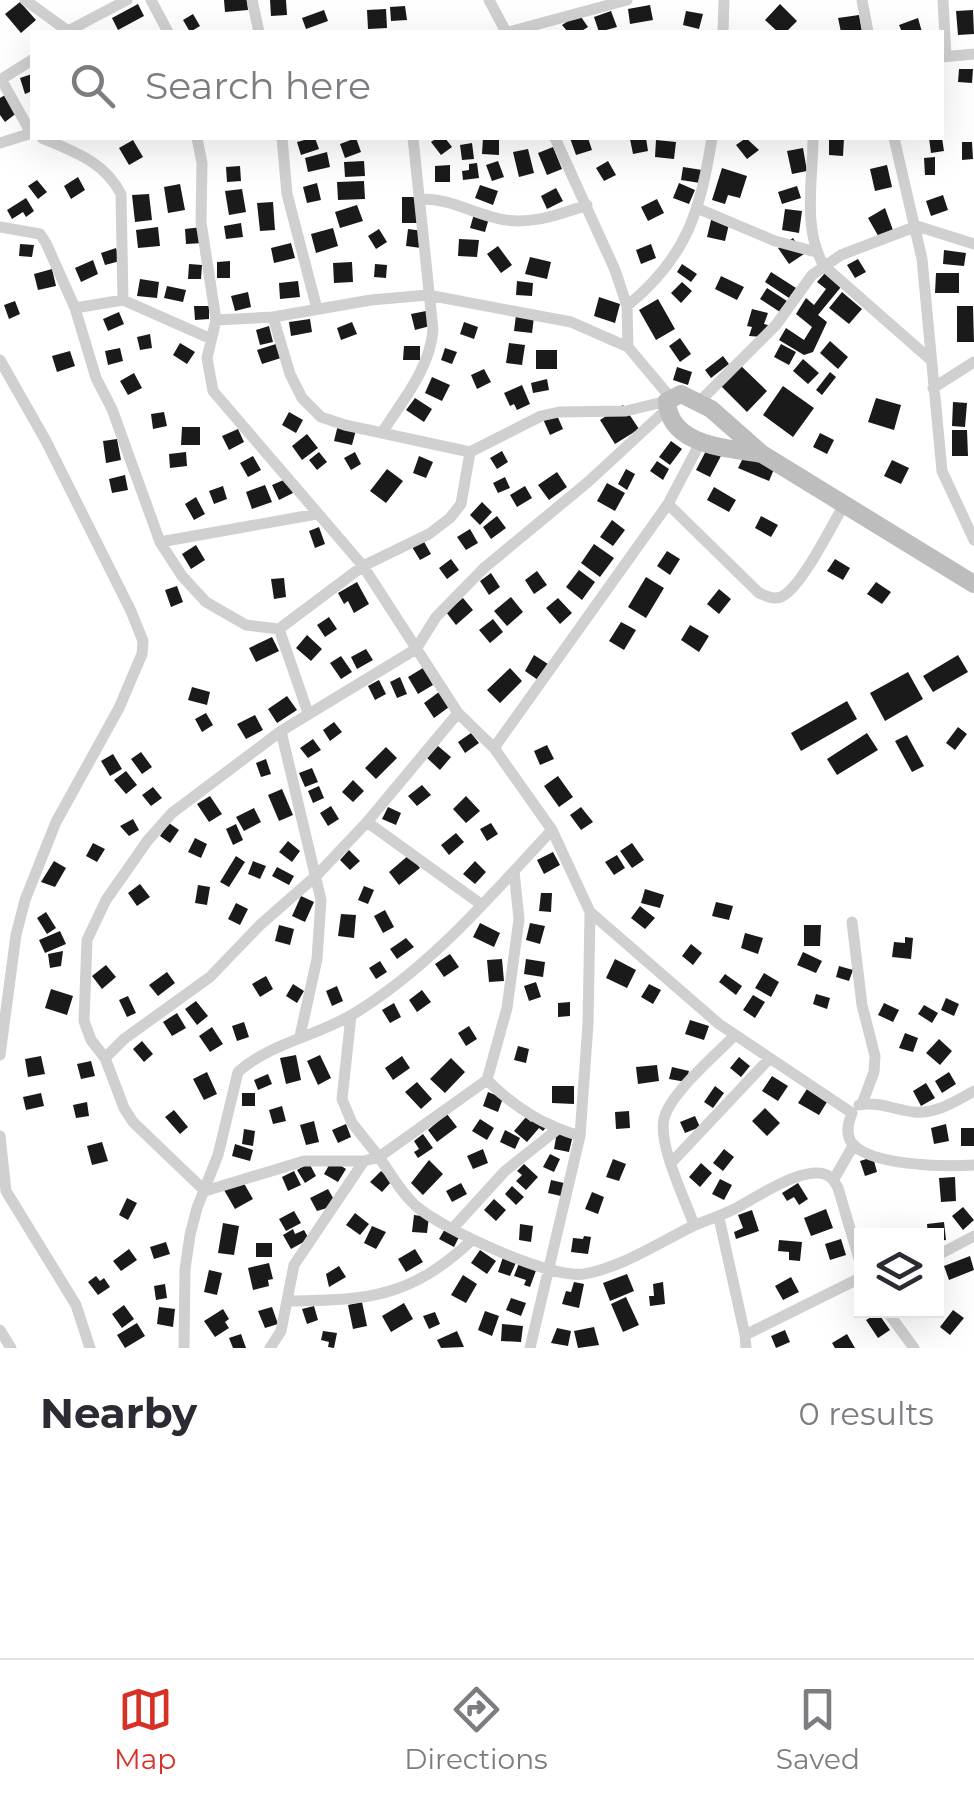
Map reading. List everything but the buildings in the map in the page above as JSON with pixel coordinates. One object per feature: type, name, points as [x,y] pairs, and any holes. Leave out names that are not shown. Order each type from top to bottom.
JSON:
[{"type":"street","points":[[25,0],[64,30]]},
{"type":"street","points":[[71,30],[127,0]]},
{"type":"street","points":[[151,0],[167,30]]},
{"type":"street","points":[[252,0],[259,30]]},
{"type":"street","points":[[489,0],[506,30]]},
{"type":"street","points":[[514,30],[627,0]]},
{"type":"street","points":[[722,30],[724,0]]},
{"type":"street","points":[[862,0],[868,30]]},
{"type":"street","points":[[943,0],[944,30]]},
{"type":"street","points":[[944,56],[974,54]]},
{"type":"street","points":[[30,61],[0,80],[30,126]]},
{"type":"street","points":[[0,142],[30,135]]},
{"type":"street","points":[[48,140],[90,159],[114,180],[121,194],[123,300]]},
{"type":"street","points":[[197,140],[202,163],[201,222],[216,320],[207,372],[212,391],[362,566],[458,713],[494,748],[552,830],[590,912],[735,1035],[852,1113]]},
{"type":"street","points":[[284,140],[290,206],[316,309]]},
{"type":"street","points":[[383,431],[427,361],[434,330],[413,140]]},
{"type":"street","points":[[556,140],[616,270],[627,306],[628,347]]},
{"type":"street","points":[[627,306],[653,285],[670,264],[698,209],[712,140]]},
{"type":"street","points":[[813,140],[811,223],[816,252],[824,266],[931,360]]},
{"type":"street","points":[[895,140],[917,226],[942,471],[974,540]]},
{"type":"street","points":[[422,200],[451,201],[490,217],[527,222],[586,204]]},
{"type":"street","points":[[698,209],[775,242],[816,252]]},
{"type":"street","points":[[700,401],[776,325],[812,275],[841,255],[917,226],[974,244]]},
{"type":"street","points":[[0,227],[40,234],[75,308],[96,378],[112,410],[160,542],[182,576],[206,602],[246,625],[279,629],[362,566],[429,534],[450,518],[461,504],[470,452]]},
{"type":"street","points":[[216,320],[273,317],[428,295],[571,322],[628,347],[668,402],[680,430],[700,442],[762,454]]},
{"type":"street","points":[[75,308],[123,300],[210,338]]},
{"type":"street","points":[[273,317],[290,374],[302,398],[321,416],[346,426],[470,452],[541,416],[626,411],[668,402]]},
{"type":"street","points":[[0,360],[46,441],[131,611],[142,641],[142,654],[119,708],[56,822],[26,900],[16,934],[0,1055]]},
{"type":"street","points":[[933,388],[974,362]]},
{"type":"street","points":[[205,1191],[134,1122],[124,1108],[105,1058],[91,1040],[84,1021],[87,940],[94,920],[124,870],[172,813],[308,713],[416,649],[436,617],[484,568],[588,482],[668,402],[681,394],[700,401],[762,454],[974,584]]},
{"type":"street","points":[[494,748],[668,504],[700,442]]},
{"type":"street","points":[[668,504],[758,592],[772,598],[788,593],[795,585],[845,503]]},
{"type":"street","points":[[160,542],[317,514]]},
{"type":"street","points":[[279,629],[308,713]]},
{"type":"street","points":[[105,1058],[124,1039],[210,977],[317,875],[458,713]]},
{"type":"street","points":[[281,732],[322,900],[317,959],[300,1036]]},
{"type":"street","points":[[367,822],[482,905]]},
{"type":"street","points":[[184,1348],[185,1270],[197,1208],[218,1155],[238,1072],[300,1036],[351,1016],[418,967],[552,830]]},
{"type":"street","points":[[205,1191],[304,1162],[379,1157],[487,1080],[507,1008],[517,933],[514,871]]},
{"type":"street","points":[[530,1348],[580,1136],[590,912]]},
{"type":"street","points":[[852,922],[862,1005],[875,1056],[874,1072],[862,1104],[852,1113],[848,1124],[848,1138],[853,1146],[872,1155],[922,1164],[974,1165]]},
{"type":"street","points":[[351,1016],[342,1099],[352,1123],[406,1197],[428,1215],[472,1240],[548,1269],[582,1275],[640,1253],[694,1225],[719,1218],[788,1181],[815,1173],[834,1179]]},
{"type":"street","points":[[694,1225],[665,1142],[664,1115],[673,1100],[735,1035]]},
{"type":"street","points":[[672,1162],[769,1058]]},
{"type":"street","points":[[487,1080],[518,1109],[580,1136]]},
{"type":"street","points":[[862,1104],[930,1112],[974,1091]]},
{"type":"street","points":[[453,1228],[505,1171],[558,1129]]},
{"type":"street","points":[[0,1136],[6,1191],[76,1305],[90,1348]]},
{"type":"street","points":[[853,1146],[834,1179],[854,1243]]},
{"type":"street","points":[[270,1348],[281,1331],[294,1265],[364,1161]]},
{"type":"street","points":[[719,1218],[746,1342],[854,1281]]},
{"type":"street","points":[[944,1252],[974,1236]]},
{"type":"street","points":[[288,1301],[358,1298],[404,1288],[445,1265],[472,1240]]},
{"type":"street","points":[[892,1318],[914,1348]]},
{"type":"street","points":[[0,1330],[11,1348]]}]
